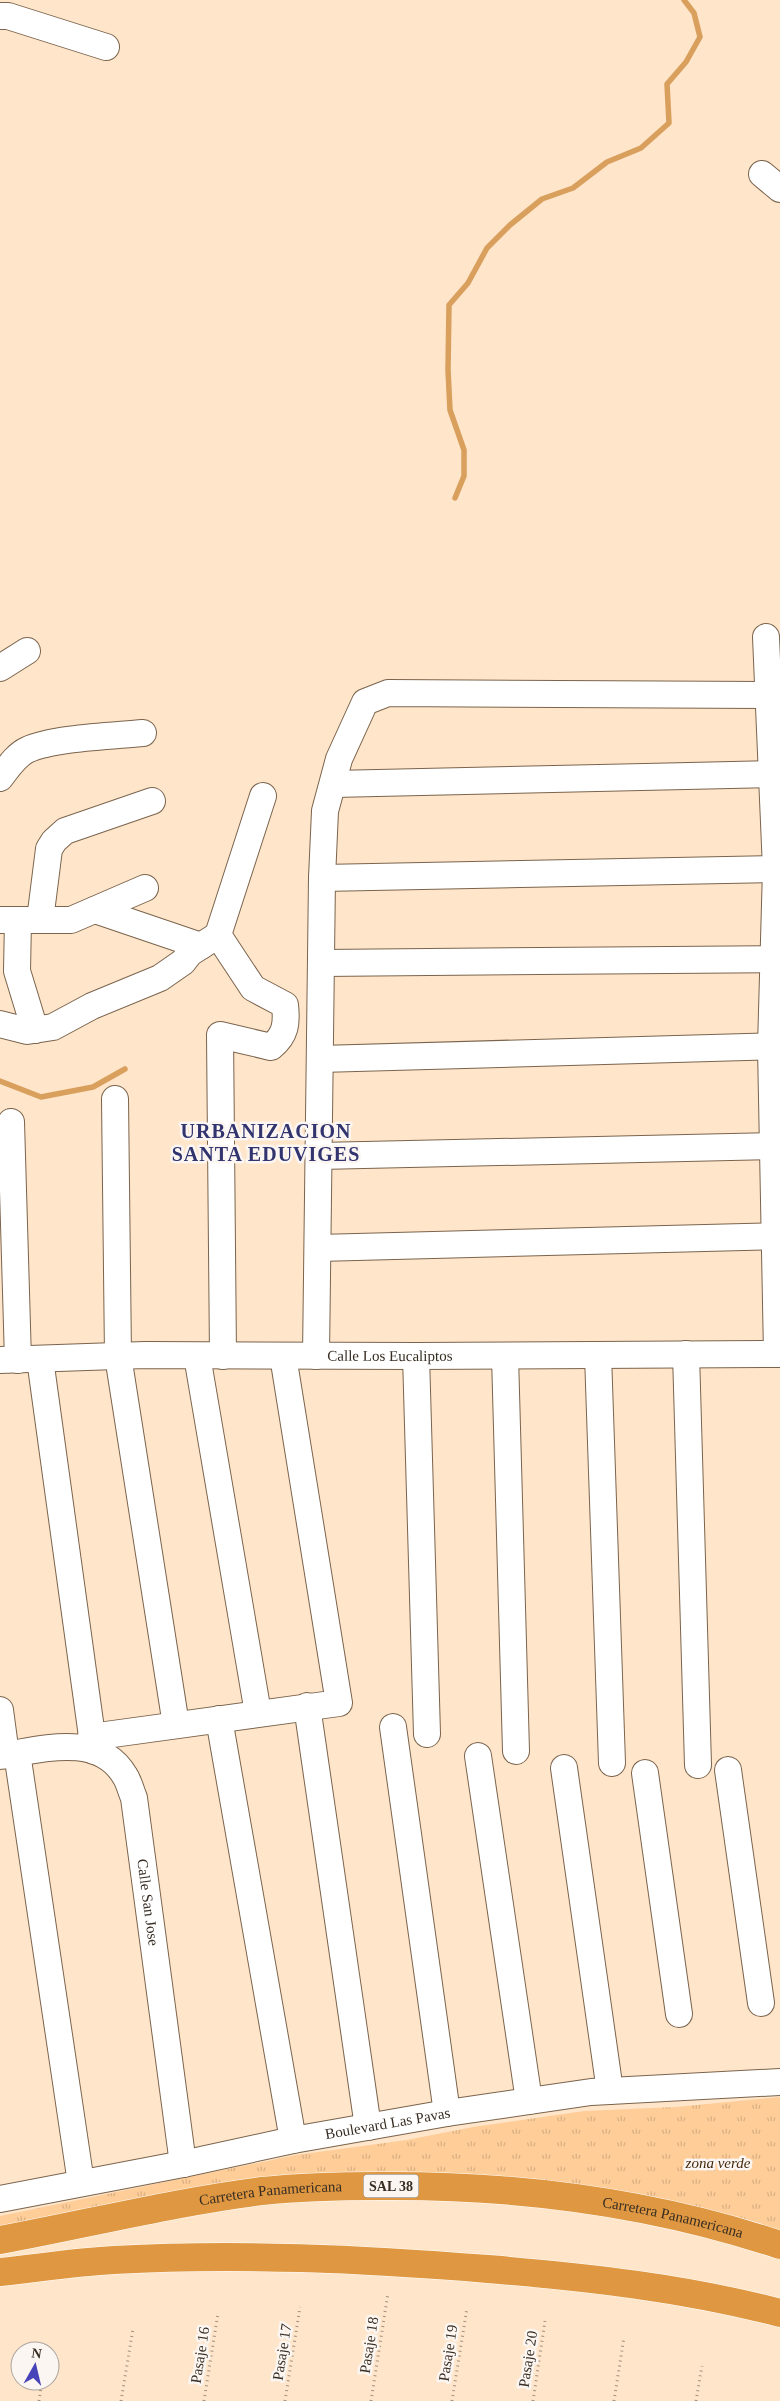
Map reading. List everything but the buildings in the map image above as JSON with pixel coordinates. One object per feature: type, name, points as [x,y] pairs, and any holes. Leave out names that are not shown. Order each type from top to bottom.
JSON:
[{"type":"highway","name":"Carretera Panamericana","points":[[0,2240],[96,2219],[261,2191],[329,2186],[408,2186],[486,2188],[563,2196],[692,2219],[780,2245]]},
{"type":"highway","points":[[0,2272],[111,2260],[184,2257],[369,2260],[614,2282],[679,2292],[780,2313]]},
{"type":"street","points":[[0,16],[8,16],[106,47]]},
{"type":"street","points":[[766,637],[774,706],[771,747],[776,774],[778,869],[776,1047],[779,1354]]},
{"type":"street","points":[[0,668],[27,651]]},
{"type":"street","points":[[316,1356],[322,878],[325,811],[339,759],[365,702],[388,693],[774,706]]},
{"type":"street","points":[[0,778],[25,750],[45,745],[143,733]]},
{"type":"street","points":[[333,784],[776,774]]},
{"type":"street","points":[[0,1024],[27,1031],[53,1026],[92,1006],[160,978],[209,940],[263,796]]},
{"type":"street","points":[[35,1030],[17,971],[19,920],[49,849],[54,841],[65,831],[152,802]]},
{"type":"street","points":[[322,878],[778,869]]},
{"type":"street","points":[[19,920],[71,920],[145,888]]},
{"type":"street","points":[[95,910],[209,940],[253,988],[285,1005],[287,1022],[280,1040],[271,1048],[220,1035],[222,1356]]},
{"type":"street","points":[[321,963],[777,959]]},
{"type":"street","points":[[320,1059],[776,1047]]},
{"type":"street","points":[[115,1099],[118,1356],[176,1725]]},
{"type":"street","points":[[11,1122],[19,1360],[92,1744],[176,1725],[339,1703],[283,1356]]},
{"type":"street","points":[[318,1156],[777,1146]]},
{"type":"street","points":[[318,1248],[778,1236]]},
{"type":"street","points":[[686,1354],[698,1765]]},
{"type":"street","name":"Calle Los Eucaliptos","points":[[19,1360],[118,1356],[779,1354]]},
{"type":"street","points":[[598,1355],[612,1764]]},
{"type":"street","points":[[197,1356],[258,1713]]},
{"type":"street","points":[[416,1356],[428,1734]]},
{"type":"street","points":[[505,1356],[516,1752]]},
{"type":"street","points":[[306,1706],[368,2127]]},
{"type":"street","points":[[0,1710],[81,2183]]},
{"type":"street","points":[[219,1719],[293,2140]]},
{"type":"street","points":[[393,1727],[447,2112]]},
{"type":"street","name":"Calle San Jose","points":[[8,1754],[92,1744],[125,1776],[134,1798],[183,2164]]},
{"type":"street","points":[[478,1756],[529,2101]]},
{"type":"street","points":[[564,1768],[610,2091]]},
{"type":"street","points":[[728,1770],[761,2003]]},
{"type":"street","points":[[645,1773],[679,2014]]},
{"type":"street","name":"Boulevard Las Pavas","points":[[1,2193],[81,2183],[183,2164],[293,2140],[447,2112],[610,2091],[780,2082]]},
{"type":"path","name":"Pasaje 18","points":[[371,2401],[388,2293]]},
{"type":"path","name":"Pasaje 17","points":[[286,2401],[300,2307]]},
{"type":"path","name":"Pasaje 19","points":[[452,2401],[467,2308]]},
{"type":"path","name":"Pasaje 16","points":[[204,2401],[218,2313]]},
{"type":"path","name":"Pasaje 20","points":[[533,2401],[545,2321]]},
{"type":"path","points":[[121,2401],[133,2329]]},
{"type":"path","points":[[614,2401],[624,2337]]},
{"type":"path","points":[[696,2401],[702,2366]]},
{"type":"green space","name":"zona verde","points":[[780,2097],[780,2245],[692,2219],[329,2186],[0,2240],[0,2216],[296,2155],[407,2140],[473,2127],[584,2111],[676,2107]]},
{"type":"waterway","points":[[455,498],[464,476],[464,450],[450,410],[448,370],[449,305],[468,283],[487,248],[510,225],[542,199],[573,188],[607,162],[641,148],[669,123],[667,84],[686,62],[700,37],[694,13],[684,0]]},
{"type":"waterway","points":[[0,1081],[41,1097],[93,1087],[125,1069]]},
{"type":"district","name":"URBANIZACION SANTA EDUVIGES","points":[[266,1142]]}]
